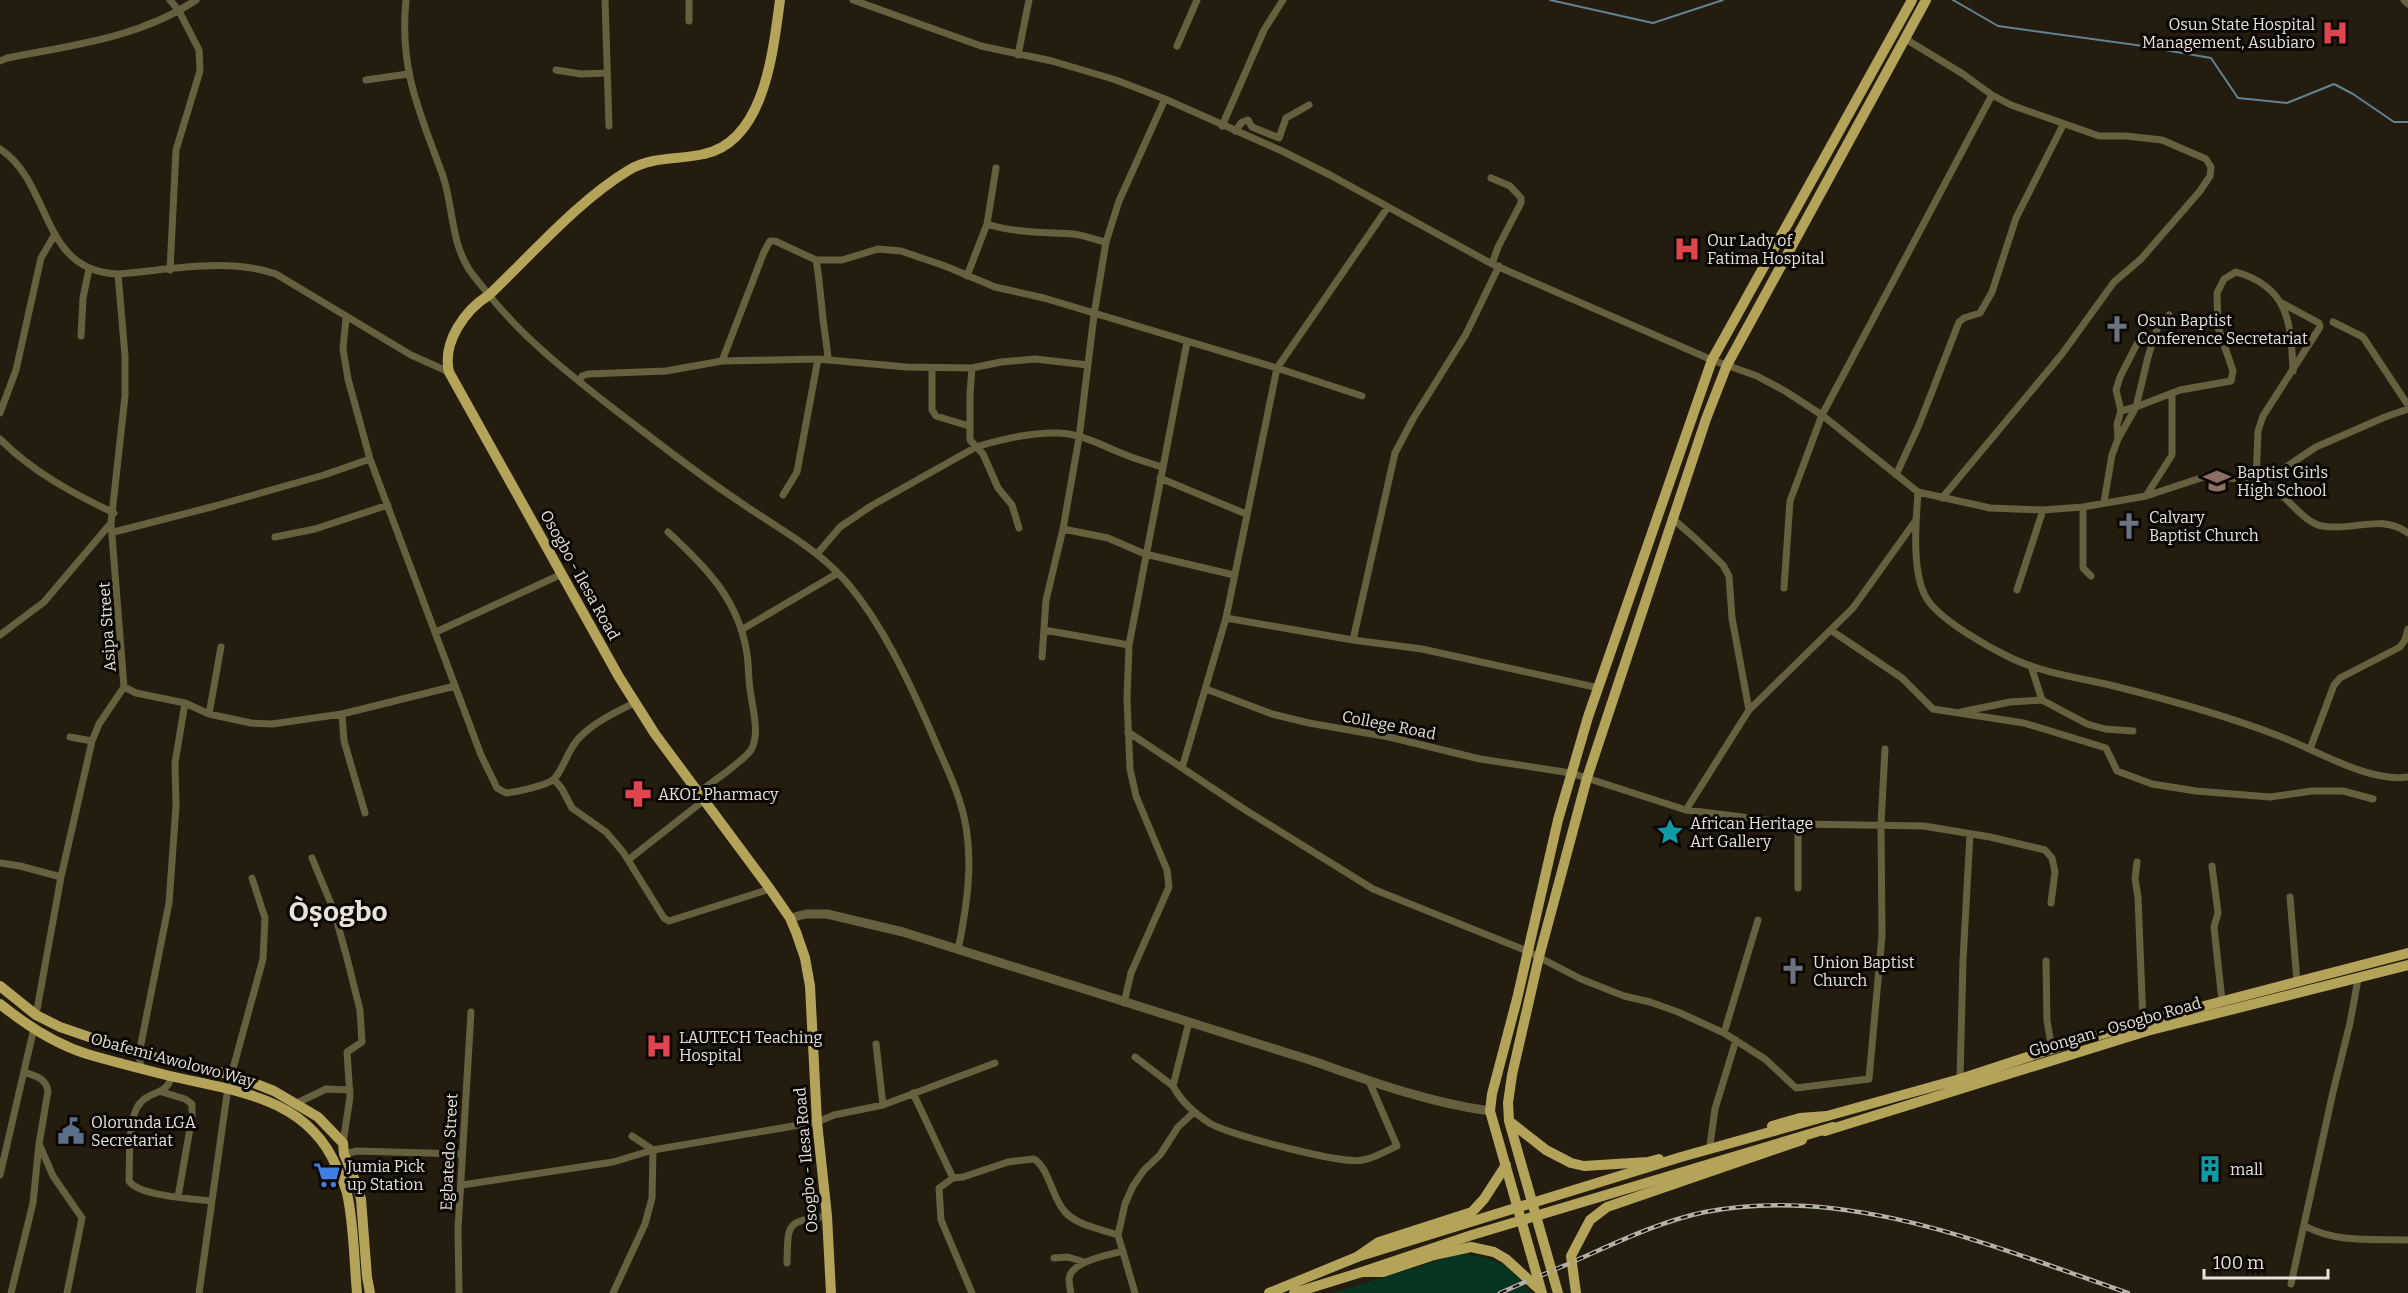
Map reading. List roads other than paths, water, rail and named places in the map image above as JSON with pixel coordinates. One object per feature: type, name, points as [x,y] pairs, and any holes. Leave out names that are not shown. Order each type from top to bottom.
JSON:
[{"type":"main road","points":[[449,372],[447,362],[452,339],[475,304],[489,295],[584,205],[627,171],[655,160],[704,154],[722,148],[735,140],[751,115],[767,77],[780,0]]},
{"type":"main road","points":[[1542,1292],[1492,1123],[1491,1111],[1492,1094],[1572,773],[1712,360],[1912,0]]},
{"type":"main road","points":[[1558,1293],[1509,1121],[1508,1102],[1539,957],[1587,778],[1672,518],[1727,365],[1926,0]]},
{"type":"main road","name":"Osogbo - Ilesa Road","points":[[449,372],[619,676],[655,734],[789,918],[805,958],[810,986],[817,1122],[827,1216],[831,1293]]},
{"type":"main road","name":"Gbongan - Osogbo Road","points":[[1827,1116],[1960,1079],[2143,1022],[2408,954]]},
{"type":"main road","name":"Gbongan - Osogbo Road","points":[[1833,1127],[1968,1088],[2147,1031],[2408,965]]},
{"type":"main road","name":"Obafemi Awolowo Way","points":[[0,986],[36,1014],[60,1027],[138,1054],[233,1075],[297,1103],[318,1117],[343,1149],[354,1175],[362,1206],[370,1293]]},
{"type":"main road","name":"Obafemi Awolowo Way","points":[[0,1004],[34,1028],[84,1053],[172,1076],[228,1087],[272,1103],[294,1114],[315,1132],[333,1157],[347,1192],[357,1293]]},
{"type":"main road","points":[[1509,1121],[1546,1150],[1563,1160],[1584,1166],[1648,1162],[1800,1118],[1827,1116]]},
{"type":"main road","points":[[1269,1293],[1357,1257],[1681,1157],[1827,1116]]},
{"type":"main road","points":[[1294,1293],[1472,1235],[1833,1127]]},
{"type":"main road","points":[[1576,1293],[1571,1256],[1590,1220],[1607,1207],[1781,1149],[1833,1127]]},
{"type":"main road","points":[[1357,1257],[1379,1242],[1472,1212],[1484,1199],[1506,1165]]},
{"type":"main road","points":[[1362,1272],[1383,1272],[1458,1249],[1482,1248],[1506,1259],[1542,1292]]},
{"type":"street","points":[[170,0],[179,11],[199,50],[200,71],[176,150],[170,270]]},
{"type":"street","points":[[0,61],[110,38],[145,27],[196,0]]},
{"type":"street","points":[[406,0],[404,45],[415,102],[444,179],[454,238],[468,267],[489,295],[524,334],[579,381],[700,476],[817,554],[853,590],[879,630],[912,687],[960,800],[967,831],[969,868],[967,907],[958,950]]},
{"type":"street","points":[[605,0],[609,126]]},
{"type":"street","points":[[688,0],[689,21]]},
{"type":"street","points":[[854,0],[972,43],[1052,61],[1116,80],[1165,99],[1235,131],[1330,175],[1496,265],[1712,360],[1758,376],[1822,415],[1918,492],[1942,498],[1990,508],[2043,510],[2083,507],[2146,496],[2210,475],[2256,482],[2265,481],[2316,447],[2408,407],[2366,340],[2333,322]]},
{"type":"street","points":[[1018,55],[1029,0]]},
{"type":"street","points":[[1177,46],[1197,0]]},
{"type":"street","points":[[1222,126],[1264,30],[1281,0]]},
{"type":"street","points":[[2404,0],[2408,4]]},
{"type":"street","points":[[1905,38],[2011,105],[2099,136],[2162,140],[2206,159],[2211,166],[2210,176],[2141,259],[2114,282],[2062,354],[1942,498]]},
{"type":"street","points":[[556,69],[581,74],[607,74]]},
{"type":"street","points":[[366,80],[408,74]]},
{"type":"street","points":[[1784,588],[1790,501],[1822,415],[1992,95]]},
{"type":"street","points":[[1042,657],[1046,600],[1063,530],[1080,438],[1094,315],[1106,242],[1119,201],[1165,99]]},
{"type":"street","points":[[1235,131],[1242,122],[1248,120],[1252,127],[1279,138],[1286,118],[1309,105]]},
{"type":"street","points":[[1896,475],[1919,425],[1959,322],[1983,309],[1992,292],[2016,218],[2063,125]]},
{"type":"street","points":[[0,149],[26,176],[63,248],[76,262],[89,269],[118,274],[232,265],[256,267],[276,274],[411,355],[449,372]]},
{"type":"street","points":[[968,276],[987,224],[996,168]]},
{"type":"street","points":[[1353,640],[1395,453],[1413,419],[1466,334],[1496,265],[1498,247],[1521,203],[1521,198],[1510,186],[1491,178]]},
{"type":"street","points":[[1182,768],[1226,618],[1277,368],[1388,207]]},
{"type":"street","points":[[987,224],[1002,229],[1045,234],[1075,234],[1106,242]]},
{"type":"street","points":[[0,413],[16,370],[42,258],[55,234]]},
{"type":"street","points":[[722,361],[738,315],[770,241],[776,241],[816,260],[842,260],[878,249],[918,256],[995,287],[1044,298],[1362,396]]},
{"type":"street","points":[[816,260],[827,334],[828,360]]},
{"type":"street","points":[[81,336],[83,298],[89,269]]},
{"type":"street","points":[[2121,411],[2172,393],[2231,381],[2233,376],[2218,327],[2217,293],[2224,279],[2236,272],[2248,275],[2275,292],[2282,303],[2290,333],[2293,371]]},
{"type":"street","points":[[0,635],[45,602],[111,523],[114,513],[125,396],[125,356],[118,274]]},
{"type":"street","points":[[2256,482],[2258,431],[2263,416],[2320,325],[2282,303]]},
{"type":"street","points":[[2104,502],[2112,455],[2136,407],[2158,326],[2169,315]]},
{"type":"street","points":[[346,318],[343,348],[348,380],[370,459],[481,755],[497,788],[506,793],[531,789],[554,779],[581,735],[636,702]]},
{"type":"street","points":[[2118,439],[2117,424],[2121,411],[2116,390],[2120,377],[2140,338]]},
{"type":"street","points":[[1124,1003],[1131,973],[1169,887],[1167,870],[1136,796],[1131,768],[1128,732],[1129,645],[1162,466],[1188,342]]},
{"type":"street","points":[[579,381],[582,376],[588,374],[666,371],[722,361],[818,359],[872,365],[972,369],[1001,362],[1035,359],[1088,365]]},
{"type":"street","points":[[783,495],[798,472],[818,359]]},
{"type":"street","points":[[932,368],[932,410],[936,416],[969,426]]},
{"type":"street","points":[[972,369],[970,441],[988,463],[998,488],[1012,505],[1019,528]]},
{"type":"street","points":[[2146,496],[2172,455],[2172,393]]},
{"type":"street","points":[[817,554],[840,527],[871,506],[976,447],[1041,434],[1061,433],[1162,466]]},
{"type":"street","points":[[0,439],[19,456],[53,479],[114,513]]},
{"type":"street","points":[[114,532],[270,490],[370,459]]},
{"type":"street","points":[[1160,478],[1246,514]]},
{"type":"street","points":[[2256,482],[2278,493],[2318,525],[2333,527],[2381,522],[2400,527],[2408,533]]},
{"type":"street","points":[[1918,492],[1916,520],[1919,571],[1927,599],[1938,611],[1981,643],[2031,666],[2194,707],[2368,772],[2388,777],[2408,777]]},
{"type":"street","points":[[275,537],[315,529],[388,506]]},
{"type":"street","points":[[2083,507],[2083,568],[2091,576]]},
{"type":"street","points":[[2017,590],[2043,510]]},
{"type":"street","points":[[1672,518],[1723,566],[1729,576],[1732,618],[1749,710]]},
{"type":"street","points":[[1686,810],[1749,710],[1854,608],[1916,520]]},
{"type":"street","name":"Asipa Street","points":[[36,1014],[61,878],[92,741],[99,724],[124,687],[114,532],[111,523]]},
{"type":"street","points":[[1063,530],[1108,538],[1145,554],[1234,575]]},
{"type":"street","points":[[628,860],[751,750],[755,738],[746,653],[741,630],[722,589],[704,566],[668,532]]},
{"type":"street","points":[[741,630],[838,573]]},
{"type":"street","points":[[436,632],[562,574]]},
{"type":"street","points":[[1226,618],[1353,640],[1422,649],[1599,688]]},
{"type":"street","points":[[2310,749],[2334,685],[2340,678],[2400,647],[2408,629]]},
{"type":"street","points":[[1044,630],[1129,645]]},
{"type":"street","points":[[1832,631],[1902,678],[1926,705],[1940,712],[2024,723],[2106,748],[2117,771],[2152,784],[2196,791],[2270,797],[2312,791],[2343,791],[2373,799]]},
{"type":"street","points":[[208,714],[216,685],[221,647]]},
{"type":"street","points":[[2031,666],[2042,700]]},
{"type":"street","points":[[124,687],[136,693],[185,703],[208,714],[252,723],[272,724],[342,714],[455,686]]},
{"type":"street","name":"College Road","points":[[1206,689],[1272,714],[1389,737],[1480,759],[1572,773],[1686,810],[1798,824],[1924,826],[2044,850],[2052,858],[2055,872],[2051,903]]},
{"type":"street","points":[[1957,713],[2010,702],[2042,700],[2087,724],[2105,729],[2133,731]]},
{"type":"street","points":[[141,1068],[138,1054],[169,903],[176,806],[175,764],[185,703]]},
{"type":"street","points":[[342,714],[346,751],[365,813]]},
{"type":"street","points":[[1128,732],[1313,852],[1373,888],[1527,951],[1581,979],[1624,996],[1678,1012],[1724,1033],[1765,1059],[1796,1088],[1869,1079],[1882,936],[1881,824],[1885,749]]},
{"type":"street","points":[[70,737],[92,741]]},
{"type":"street","points":[[554,779],[572,808],[606,832],[628,860],[659,912],[669,921],[770,890]]},
{"type":"street","points":[[1798,824],[1798,888]]},
{"type":"street","points":[[1960,1079],[1963,960],[1970,834]]},
{"type":"street","points":[[312,858],[334,911],[360,1010],[362,1042],[350,1049],[346,1056],[350,1090],[343,1149],[462,1154]]},
{"type":"street","points":[[2137,862],[2135,879],[2143,1022]]},
{"type":"street","points":[[1,863],[61,878]]},
{"type":"street","points":[[2212,866],[2218,913],[2214,927],[2222,1001]]},
{"type":"street","points":[[199,1293],[228,1087],[262,959],[265,918],[252,878]]},
{"type":"street","points":[[2290,897],[2297,982]]},
{"type":"street","points":[[789,918],[806,914],[826,914],[903,932],[1369,1080],[1462,1108],[1491,1111]]},
{"type":"street","points":[[1724,1033],[1758,920]]},
{"type":"street","points":[[2046,961],[2047,1021],[2052,1049]]},
{"type":"street","points":[[2291,1284],[2350,1023],[2358,978]]},
{"type":"street","name":"Egbatedo Street","points":[[459,1293],[458,1229],[471,1012]]},
{"type":"street","points":[[1173,1086],[1189,1022]]},
{"type":"street","points":[[0,1174],[34,1028]]},
{"type":"street","points":[[1710,1145],[1715,1109],[1736,1040]]},
{"type":"street","points":[[876,1044],[883,1105]]},
{"type":"street","points":[[1135,1057],[1173,1086],[1180,1100],[1213,1125],[1295,1150],[1352,1161],[1362,1161],[1397,1146],[1369,1080]]},
{"type":"street","points":[[462,1185],[613,1162],[653,1150],[817,1122],[834,1115],[883,1105],[995,1063]]},
{"type":"street","points":[[11,1293],[33,1203],[48,1087],[42,1079],[24,1072]]},
{"type":"street","points":[[162,1092],[172,1076]]},
{"type":"street","points":[[297,1103],[326,1089],[350,1090]]},
{"type":"street","points":[[178,1197],[192,1118],[192,1104],[185,1099],[162,1092],[148,1096],[137,1107],[133,1119],[129,1181],[136,1188],[178,1197],[212,1202]]},
{"type":"street","points":[[914,1093],[953,1178]]},
{"type":"street","points":[[1135,1293],[1118,1235],[1125,1204],[1144,1170],[1160,1155],[1178,1127],[1194,1112]]},
{"type":"street","points":[[632,1136],[653,1150]]},
{"type":"street","points":[[39,1144],[53,1176],[78,1208],[82,1218],[67,1293]]},
{"type":"street","points":[[614,1293],[645,1224],[652,1198],[653,1150]]},
{"type":"street","points":[[972,1293],[941,1220],[939,1188],[953,1178],[963,1177],[1008,1162],[1034,1159],[1044,1169],[1055,1199],[1066,1214],[1084,1224],[1118,1235]]},
{"type":"street","points":[[787,1263],[789,1229],[793,1224],[797,1221],[827,1216]]},
{"type":"street","points":[[2305,1226],[2319,1234],[2337,1238],[2408,1240]]},
{"type":"street","points":[[1071,1293],[1069,1277],[1073,1270],[1084,1262],[1122,1251]]},
{"type":"street","points":[[1054,1258],[1068,1257],[1084,1262]]},
{"type":"waterway","points":[[1550,0],[1653,23],[1723,0]]},
{"type":"waterway","points":[[1953,0],[1998,26],[2211,58],[2238,98],[2287,103],[2334,84],[2394,122],[2408,122]]},
{"type":"railway","points":[[1577,1260],[1656,1226],[1705,1212],[1759,1206],[1813,1206],[1867,1213],[1920,1225],[2026,1257],[2128,1293]]},
{"type":"railway","points":[[1556,1269],[1568,1264]]},
{"type":"railway","points":[[1542,1275],[1547,1273]]},
{"type":"railway","points":[[1500,1293],[1525,1282]]},
{"type":"place","name":"Osun State Hospital Management, Asubiaro","points":[[2335,33]]},
{"type":"place","name":"Our Lady of Fatima Hospital","points":[[1687,249]]},
{"type":"place","name":"Osun Baptist Conference Secretariat","points":[[2117,329]]},
{"type":"place","name":"Baptist Girls High School","points":[[2217,481]]},
{"type":"place","name":"Calvary Baptist Church","points":[[2129,526]]},
{"type":"place","name":"AKOL Pharmacy","points":[[638,794]]},
{"type":"place","name":"African Heritage Art Gallery","points":[[1670,832]]},
{"type":"place","name":"Union Baptist Church","points":[[1793,971]]},
{"type":"place","name":"LAUTECH Teaching Hospital","points":[[659,1046]]},
{"type":"place","name":"Olorunda LGA Secretariat","points":[[71,1131]]},
{"type":"place","name":"mall","points":[[2210,1169]]},
{"type":"place","name":"Jumia Pick up Station","points":[[327,1175]]},
{"type":"district","name":"Òṣogbo","points":[[338,911]]}]
